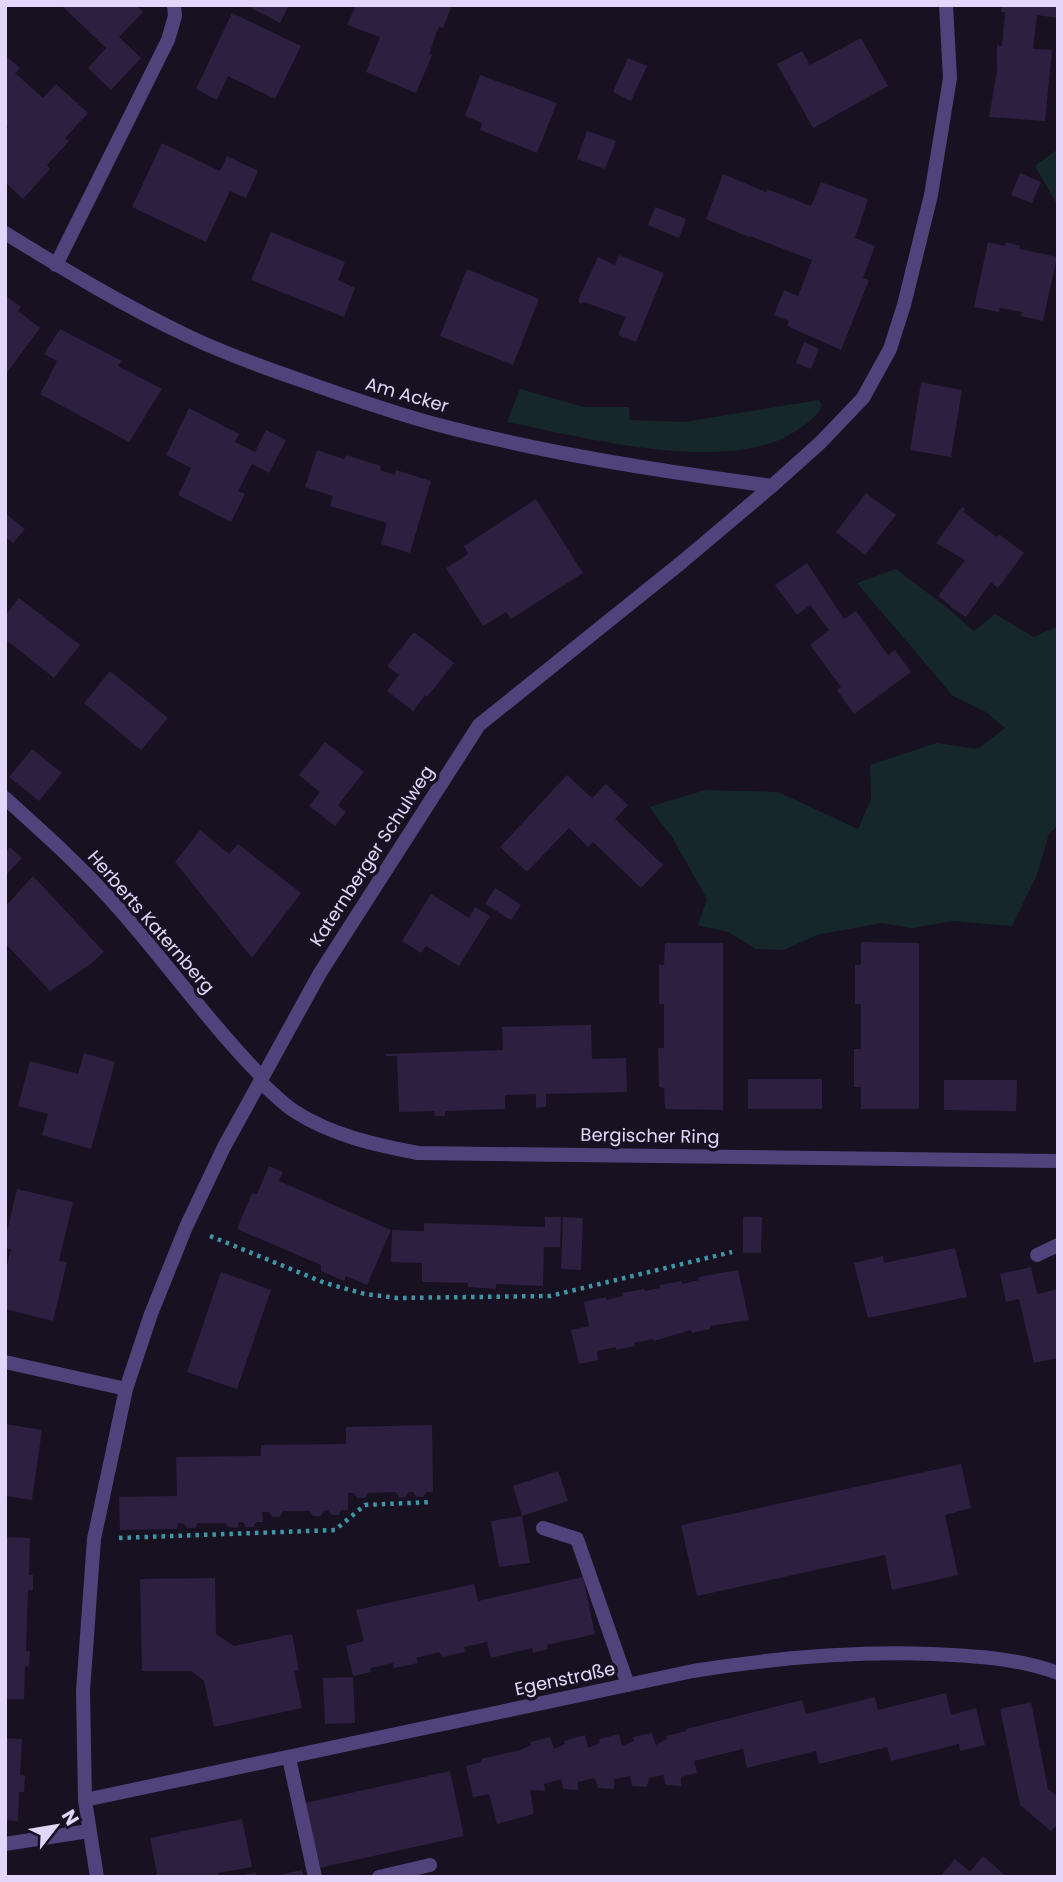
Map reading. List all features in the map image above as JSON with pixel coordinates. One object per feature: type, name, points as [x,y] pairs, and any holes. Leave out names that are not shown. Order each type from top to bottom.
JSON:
[{"type":"street","points":[[56,265],[168,40],[175,16],[174,5]]},
{"type":"street","name":"Katernberger Schulweg","points":[[97,1877],[85,1800],[82,1691],[94,1539],[126,1389],[155,1302],[186,1227],[223,1147],[320,974],[479,725],[772,486],[821,442],[863,398],[890,349],[904,305],[931,195],[950,78],[946,5]]},
{"type":"street","name":"Am Acker","points":[[5,233],[56,265],[190,337],[267,369],[367,404],[439,425],[594,459],[772,486]]},
{"type":"street","name":"Herberts Katernberg","points":[[5,798],[53,841],[118,907],[182,983],[225,1040],[261,1080]]},
{"type":"street","name":"Bergischer Ring","points":[[261,1080],[293,1110],[334,1130],[369,1144],[418,1153],[1058,1161]]},
{"type":"street","points":[[1037,1255],[1058,1245]]},
{"type":"street","points":[[5,1362],[126,1389]]},
{"type":"street","points":[[543,1528],[577,1539],[628,1685]]},
{"type":"street","name":"Egenstraße","points":[[85,1800],[693,1671],[770,1659],[883,1652],[985,1656],[1031,1664],[1058,1674]]},
{"type":"street","points":[[289,1758],[315,1877]]},
{"type":"street","points":[[5,1844],[89,1831]]},
{"type":"street","points":[[379,1877],[430,1865]]},
{"type":"path","points":[[186,1227],[325,1283],[397,1298],[550,1296],[732,1252]]},
{"type":"path","points":[[94,1539],[335,1530],[365,1505],[430,1502]]},
{"type":"shaded area","points":[[1058,149],[1058,206],[1035,166]]},
{"type":"shaded area","points":[[520,389],[584,407],[629,407],[630,420],[684,422],[819,400],[822,405],[807,423],[772,443],[737,450],[698,452],[616,444],[507,422]]},
{"type":"shaded area","points":[[896,569],[974,631],[995,614],[1034,637],[1058,626],[1058,825],[1049,834],[1037,875],[1012,926],[953,921],[912,928],[881,923],[817,935],[784,950],[756,949],[728,932],[698,925],[707,899],[672,837],[649,807],[705,790],[778,792],[858,829],[871,799],[870,765],[937,743],[978,749],[1005,728],[986,712],[953,696],[857,583]]},
{"type":"building","points":[[61,5],[136,5],[143,12],[119,37],[141,58],[111,90],[88,68],[106,48]]},
{"type":"building","points":[[252,5],[289,5],[280,23],[251,8]]},
{"type":"building","points":[[356,5],[452,5],[443,28],[439,27],[436,34],[429,54],[432,55],[416,93],[366,72],[380,37],[347,25]]},
{"type":"building","points":[[1002,5],[1058,5],[1057,18],[1037,15],[1033,49],[1052,50],[1045,121],[989,117],[997,71],[997,45],[1002,46],[1005,12],[1001,12]]},
{"type":"building","points":[[232,13],[301,46],[275,99],[228,76],[217,100],[196,89]]},
{"type":"building","points":[[861,38],[888,86],[813,128],[777,64],[802,51],[810,65]]},
{"type":"building","points":[[5,55],[20,68],[15,73],[43,98],[56,84],[88,113],[65,138],[69,141],[47,165],[50,169],[23,199],[5,182],[5,130],[8,127],[5,124]]},
{"type":"building","points":[[628,58],[647,66],[631,101],[613,92]]},
{"type":"building","points":[[480,75],[557,103],[537,153],[480,130],[482,123],[465,116]]},
{"type":"building","points":[[587,131],[616,141],[605,169],[577,159]]},
{"type":"building","points":[[162,143],[220,171],[227,156],[258,171],[246,198],[230,191],[206,242],[132,207]]},
{"type":"building","points":[[1020,173],[1041,182],[1032,203],[1011,195]]},
{"type":"building","points":[[723,174],[766,192],[767,189],[811,206],[821,182],[868,199],[855,238],[875,246],[863,278],[869,280],[841,350],[787,326],[789,321],[774,315],[784,290],[798,296],[812,260],[706,219]]},
{"type":"building","points":[[655,207],[686,219],[679,238],[648,225]]},
{"type":"building","points":[[271,232],[345,262],[338,280],[355,288],[344,317],[251,280]]},
{"type":"building","points":[[988,242],[1005,246],[1006,242],[1020,246],[1020,249],[1057,257],[1043,321],[1021,316],[1022,312],[1000,308],[999,312],[974,307]]},
{"type":"building","points":[[619,255],[664,273],[636,342],[618,335],[626,317],[584,302],[580,304],[578,300],[598,257],[615,265]]},
{"type":"building","points":[[467,269],[539,299],[513,365],[440,336]]},
{"type":"building","points":[[5,295],[21,307],[18,311],[40,328],[5,375]]},
{"type":"building","points":[[60,329],[122,361],[118,366],[162,389],[129,442],[40,394],[57,361],[44,354]]},
{"type":"building","points":[[804,342],[819,349],[811,369],[796,363]]},
{"type":"building","points":[[921,382],[962,390],[951,457],[910,450]]},
{"type":"building","points":[[189,408],[239,434],[235,442],[255,452],[266,430],[286,440],[269,473],[252,464],[238,491],[245,494],[231,522],[178,495],[191,468],[166,455]]},
{"type":"building","points":[[317,450],[344,459],[346,455],[381,466],[380,470],[395,475],[396,470],[431,481],[410,553],[381,544],[387,523],[330,506],[333,496],[305,487]]},
{"type":"building","points":[[866,493],[896,515],[865,555],[836,532]]},
{"type":"building","points":[[536,499],[583,573],[511,619],[506,612],[483,626],[446,568],[468,554],[464,546]]},
{"type":"building","points":[[962,507],[965,509],[963,512],[1024,553],[998,588],[991,582],[966,617],[938,596],[965,560],[936,543]]},
{"type":"building","points":[[5,513],[25,529],[13,543],[5,537]]},
{"type":"building","points":[[807,563],[844,619],[856,611],[888,655],[895,650],[911,672],[854,714],[837,690],[841,687],[810,645],[829,630],[810,605],[797,615],[775,585]]},
{"type":"building","points":[[19,598],[80,645],[54,678],[5,639],[5,616]]},
{"type":"building","points":[[414,632],[454,663],[413,711],[387,691],[399,675],[387,666]]},
{"type":"building","points":[[110,671],[168,718],[141,750],[84,703]]},
{"type":"building","points":[[325,742],[364,772],[338,805],[346,812],[335,826],[309,806],[320,792],[299,775]]},
{"type":"building","points":[[32,749],[62,773],[39,801],[9,777]]},
{"type":"building","points":[[567,775],[592,798],[606,784],[628,805],[615,819],[663,865],[641,888],[593,842],[588,847],[569,828],[527,872],[500,847]]},
{"type":"building","points":[[200,830],[229,854],[238,844],[301,893],[252,958],[175,862]]},
{"type":"building","points":[[10,847],[22,858],[5,876],[5,852]]},
{"type":"building","points":[[33,876],[104,952],[50,991],[5,943],[5,907]]},
{"type":"building","points":[[495,888],[521,905],[511,920],[485,904]]},
{"type":"building","points":[[431,894],[469,918],[475,907],[490,916],[459,966],[426,946],[421,953],[402,941]]},
{"type":"building","points":[[861,942],[919,943],[919,1109],[861,1109],[861,1087],[854,1087],[854,1049],[861,1049],[861,1004],[855,1004],[855,965],[861,965]]},
{"type":"building","points":[[665,943],[723,943],[723,1110],[665,1109],[664,1088],[659,1087],[658,1048],[664,1048],[664,1004],[659,1004],[659,965],[664,965]]},
{"type":"building","points":[[591,1025],[592,1059],[626,1058],[627,1092],[546,1094],[546,1107],[536,1108],[536,1094],[505,1095],[505,1109],[445,1111],[445,1116],[435,1116],[434,1111],[399,1112],[397,1056],[386,1054],[503,1050],[502,1027]]},
{"type":"building","points":[[84,1053],[115,1062],[91,1149],[42,1135],[48,1114],[18,1106],[30,1061],[78,1074]]},
{"type":"building","points":[[748,1079],[822,1079],[822,1109],[748,1109]]},
{"type":"building","points":[[944,1080],[1017,1080],[1016,1111],[944,1110]]},
{"type":"building","points":[[269,1166],[283,1172],[279,1181],[391,1230],[367,1285],[346,1276],[344,1281],[321,1271],[321,1265],[237,1229],[252,1193],[257,1194]]},
{"type":"building","points":[[17,1189],[73,1202],[59,1261],[67,1262],[53,1321],[5,1309],[5,1274],[11,1249],[5,1248],[5,1240]]},
{"type":"building","points":[[545,1217],[561,1217],[560,1247],[544,1247],[543,1286],[496,1284],[496,1289],[468,1287],[468,1283],[422,1282],[422,1263],[391,1262],[392,1230],[424,1231],[424,1223],[545,1227]]},
{"type":"building","points":[[563,1217],[583,1218],[581,1270],[561,1269]]},
{"type":"building","points":[[743,1217],[762,1217],[761,1253],[743,1253]]},
{"type":"building","points":[[955,1248],[967,1297],[868,1318],[854,1263],[883,1256],[884,1263]]},
{"type":"building","points":[[1031,1267],[1037,1294],[1058,1289],[1058,1358],[1034,1363],[1019,1299],[1006,1302],[1000,1274]]},
{"type":"building","points":[[738,1270],[749,1320],[710,1326],[710,1329],[692,1333],[691,1330],[654,1341],[634,1343],[635,1346],[616,1350],[616,1347],[597,1351],[598,1360],[579,1364],[571,1330],[589,1326],[584,1302],[606,1297],[607,1300],[623,1296],[622,1293],[660,1288],[660,1285],[681,1281],[682,1284],[699,1280],[698,1277]]},
{"type":"building","points":[[221,1272],[271,1290],[237,1389],[187,1372]]},
{"type":"building","points":[[5,1424],[42,1430],[32,1500],[5,1496]]},
{"type":"building","points":[[432,1425],[433,1492],[426,1492],[423,1497],[416,1497],[413,1492],[409,1492],[406,1497],[399,1498],[396,1492],[368,1493],[365,1498],[357,1498],[354,1493],[348,1493],[348,1510],[341,1510],[339,1515],[331,1515],[328,1510],[321,1516],[313,1516],[310,1511],[283,1511],[280,1517],[272,1517],[269,1512],[262,1512],[263,1522],[256,1522],[254,1527],[246,1527],[243,1522],[239,1522],[237,1528],[229,1527],[225,1523],[198,1523],[195,1528],[187,1528],[178,1523],[177,1529],[120,1530],[119,1497],[177,1496],[176,1457],[261,1456],[261,1445],[346,1444],[346,1427]]},
{"type":"building","points":[[961,1464],[971,1508],[945,1515],[958,1575],[892,1590],[885,1555],[697,1596],[681,1525]]},
{"type":"building","points":[[558,1471],[568,1501],[522,1516],[513,1486]]},
{"type":"building","points":[[522,1516],[530,1563],[499,1567],[491,1521]]},
{"type":"building","points":[[5,1537],[30,1538],[29,1575],[33,1575],[33,1590],[28,1590],[26,1651],[30,1651],[29,1667],[25,1666],[24,1699],[5,1699]]},
{"type":"building","points":[[583,1577],[595,1634],[547,1645],[548,1649],[533,1653],[532,1648],[491,1658],[487,1642],[464,1647],[465,1652],[442,1657],[439,1652],[416,1658],[418,1663],[394,1668],[393,1663],[370,1668],[371,1672],[353,1676],[346,1646],[364,1641],[356,1610],[474,1584],[478,1601]]},
{"type":"building","points":[[215,1578],[216,1634],[234,1646],[292,1634],[299,1670],[294,1671],[302,1708],[214,1727],[204,1681],[198,1676],[191,1671],[142,1671],[140,1579]]},
{"type":"building","points":[[353,1677],[355,1723],[325,1724],[323,1678]]},
{"type":"building","points":[[946,1693],[951,1715],[976,1708],[985,1745],[960,1751],[959,1744],[891,1761],[887,1747],[819,1764],[816,1751],[747,1768],[743,1749],[694,1761],[697,1773],[681,1777],[681,1786],[666,1785],[663,1775],[649,1778],[647,1787],[632,1786],[630,1776],[614,1779],[614,1789],[598,1788],[595,1778],[578,1782],[578,1790],[563,1789],[561,1779],[544,1784],[545,1791],[530,1790],[534,1814],[497,1824],[489,1794],[473,1797],[466,1766],[482,1762],[481,1759],[520,1750],[531,1745],[531,1742],[550,1737],[554,1749],[565,1744],[564,1741],[585,1735],[588,1748],[600,1743],[599,1739],[619,1734],[622,1746],[634,1741],[633,1737],[652,1733],[656,1745],[667,1739],[666,1736],[686,1729],[802,1700],[806,1714],[875,1697],[878,1710]]},
{"type":"building","points":[[1031,1702],[1048,1789],[1058,1797],[1058,1824],[1051,1831],[1020,1805],[1000,1709]]},
{"type":"building","points":[[5,1738],[22,1739],[20,1775],[25,1776],[24,1792],[19,1792],[18,1821],[5,1820]]},
{"type":"building","points":[[450,1771],[464,1836],[319,1868],[305,1803]]},
{"type":"building","points":[[242,1819],[252,1867],[218,1873],[219,1876],[214,1877],[150,1877],[157,1874],[150,1838]]},
{"type":"building","points":[[983,1856],[1007,1877],[940,1877],[955,1859],[970,1872]]},
{"type":"building","points":[[302,1870],[304,1877],[275,1877],[275,1876]]},
{"type":"building","points":[[256,1872],[257,1877],[240,1877],[240,1876]]}]
